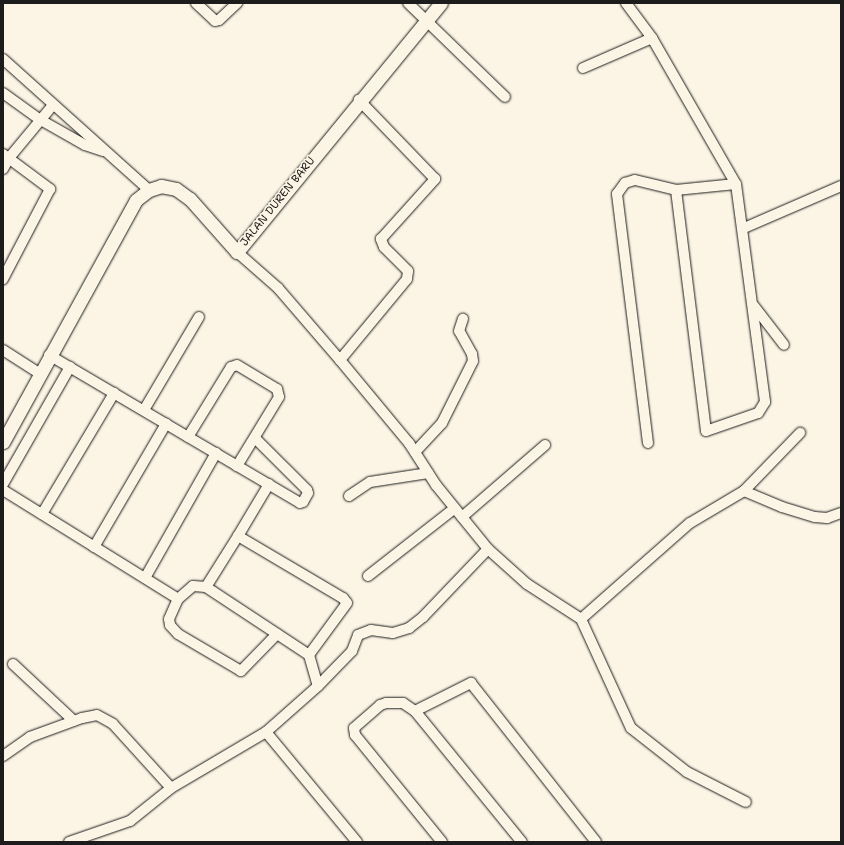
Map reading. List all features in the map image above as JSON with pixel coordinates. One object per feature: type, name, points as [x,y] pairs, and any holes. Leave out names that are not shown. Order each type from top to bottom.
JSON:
[{"type":"street","points":[[196,3],[215,21],[219,20],[237,3]]},
{"type":"street","points":[[408,3],[505,97]]},
{"type":"street","name":"JALAN DUREN BARU","points":[[149,190],[161,186],[176,189],[190,199],[237,252],[359,100],[441,3]]},
{"type":"street","points":[[626,3],[652,38],[736,184],[744,228],[765,406],[758,413],[706,432],[676,190]]},
{"type":"street","points":[[583,68],[652,38]]},
{"type":"street","points":[[3,59],[149,190],[136,200],[39,373],[3,442]]},
{"type":"street","points":[[3,93],[39,119],[85,145],[108,153]]},
{"type":"street","points":[[340,360],[407,280],[408,271],[384,247],[381,239],[435,179],[359,100]]},
{"type":"street","points":[[3,169],[6,156],[53,105]]},
{"type":"street","points":[[3,279],[50,189],[6,156]]},
{"type":"street","points":[[648,443],[616,198],[622,187],[635,180],[676,190],[736,184]]},
{"type":"street","points":[[744,228],[841,186]]},
{"type":"street","points":[[237,252],[278,288],[340,360],[415,452],[428,473],[488,549],[536,591],[581,619],[631,728],[687,772],[746,802]]},
{"type":"street","points":[[752,304],[784,346]]},
{"type":"street","points":[[144,410],[199,317]]},
{"type":"street","points":[[415,452],[442,423],[473,361],[472,354],[459,331],[464,318]]},
{"type":"street","points":[[3,350],[39,373]]},
{"type":"street","points":[[49,355],[300,503],[308,493],[254,438]]},
{"type":"street","points":[[188,437],[234,365],[279,393],[237,466]]},
{"type":"street","points":[[3,484],[70,367]]},
{"type":"street","points":[[42,514],[114,393]]},
{"type":"street","points":[[94,547],[166,424]]},
{"type":"street","points":[[581,619],[690,523],[744,491],[800,433]]},
{"type":"street","points":[[462,517],[545,445]]},
{"type":"street","points":[[145,578],[216,453]]},
{"type":"street","points":[[349,496],[370,482],[428,473]]},
{"type":"street","points":[[206,587],[269,484]]},
{"type":"street","points":[[3,490],[178,599]]},
{"type":"street","points":[[744,491],[782,507],[815,517],[826,518],[841,513]]},
{"type":"street","points":[[368,576],[455,508]]},
{"type":"street","points":[[238,536],[345,600],[346,606],[309,655]]},
{"type":"street","points":[[70,842],[130,821],[171,788],[266,732],[318,686],[352,651],[358,635],[371,630],[393,633],[409,628],[423,617],[488,549]]},
{"type":"street","points":[[277,634],[245,669],[239,670],[175,632],[169,619],[178,599],[193,586],[206,587],[309,655],[318,686]]},
{"type":"street","points":[[13,664],[74,720]]},
{"type":"street","points":[[415,711],[471,683],[596,842]]},
{"type":"street","points":[[442,842],[354,731],[356,724],[386,703],[403,703],[415,711],[522,842]]},
{"type":"street","points":[[3,756],[30,738],[74,720],[92,715],[103,717],[113,724],[171,788]]},
{"type":"street","points":[[266,732],[357,842]]}]
